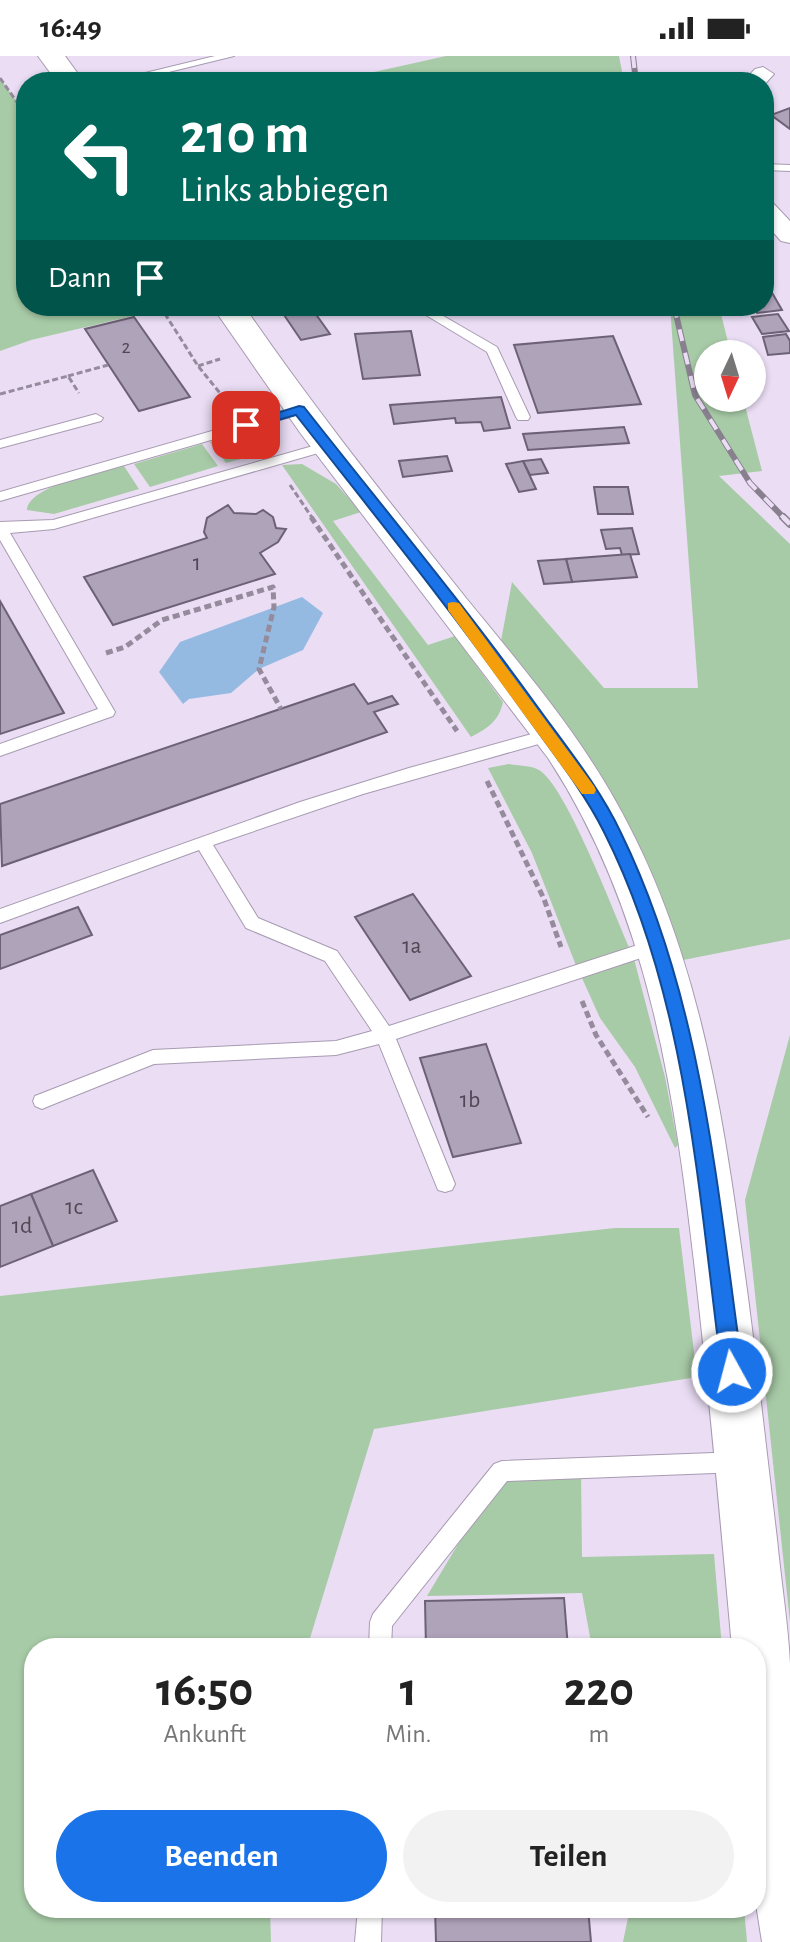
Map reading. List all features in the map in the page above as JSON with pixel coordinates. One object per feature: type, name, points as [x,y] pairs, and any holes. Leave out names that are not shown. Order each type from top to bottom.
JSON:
[{"type":"street","points":[[51,56],[63,72]]},
{"type":"street","points":[[774,218],[790,236]]},
{"type":"street","points":[[235,316],[299,410],[550,735],[613,833],[659,945],[693,1085],[712,1207],[762,1638]]},
{"type":"street","points":[[766,1675],[784,1834],[790,1936]]},
{"type":"lane","points":[[176,56],[186,66]]},
{"type":"lane","points":[[159,72],[229,56]]},
{"type":"lane","points":[[434,316],[492,350],[523,417]]},
{"type":"lane","points":[[0,497],[299,410]]},
{"type":"lane","points":[[0,444],[96,418]]},
{"type":"lane","points":[[0,750],[107,712],[0,528],[54,524],[327,446]]},
{"type":"lane","points":[[0,916],[203,842],[410,774],[550,735]]},
{"type":"lane","points":[[203,842],[252,923],[331,956],[385,1035],[445,1184]]},
{"type":"lane","points":[[42,1101],[153,1057],[336,1048],[385,1035],[659,945]]},
{"type":"lane","points":[[380,1638],[381,1622],[502,1471],[742,1462]]},
{"type":"lane","points":[[368,1942],[369,1918]]},
{"type":"path","points":[[0,78],[16,101]]},
{"type":"path","points":[[166,316],[198,366],[246,425]]},
{"type":"path","points":[[68,376],[108,365]]},
{"type":"path","points":[[272,461],[475,758],[544,899],[596,1035],[640,1101],[651,1124]]},
{"type":"path","points":[[78,661],[125,647],[162,620],[273,587],[274,607],[259,669],[281,709]]},
{"type":"green space","points":[[446,56],[619,56],[622,72],[374,72]]},
{"type":"green space","points":[[0,78],[16,101],[16,316],[132,316],[31,340],[0,351]]},
{"type":"green space","points":[[671,316],[722,316],[728,340],[694,340],[694,412],[747,412],[762,471],[719,476],[790,544],[790,939],[663,964],[659,945],[497,662],[512,582],[604,688],[698,688]]},
{"type":"green space","points":[[246,431],[262,453],[226,463],[210,442]]},
{"type":"green space","points":[[202,444],[218,466],[150,487],[134,464]]},
{"type":"green space","points":[[302,464],[336,484],[361,512],[333,521],[428,645],[455,636],[503,702],[496,719],[483,730],[471,737],[282,465]]},
{"type":"green space","points":[[124,466],[139,489],[54,514],[27,510],[40,493],[53,487]]},
{"type":"green space","points":[[509,764],[536,768],[550,781],[575,824],[629,947],[577,968],[532,853],[488,768]]},
{"type":"green space","points":[[634,959],[665,1077],[678,1145],[675,1148],[635,1067],[600,1018],[582,978]]},
{"type":"green space","points":[[790,1035],[790,1622],[745,1200]]},
{"type":"green space","points":[[615,1228],[679,1228],[697,1377],[374,1429],[310,1638],[24,1638],[24,1918],[270,1918],[271,1942],[0,1942],[0,1296]]},
{"type":"green space","points":[[581,1470],[582,1557],[714,1554],[721,1638],[590,1638],[582,1593],[427,1596],[502,1471]]},
{"type":"green space","points":[[628,1918],[745,1918],[747,1942],[623,1942]]},
{"type":"water","points":[[302,597],[323,613],[303,650],[259,669],[231,693],[189,699],[183,704],[159,672],[180,642]]},
{"type":"building","points":[[790,108],[790,129],[774,117],[774,114]]},
{"type":"building","points":[[774,296],[782,310],[774,311]]},
{"type":"building","points":[[778,314],[789,331],[762,334],[752,317]]},
{"type":"building","points":[[285,316],[317,316],[330,334],[301,340]]},
{"type":"building","points":[[134,317],[190,397],[139,411],[85,329]]},
{"type":"building","points":[[411,331],[420,375],[363,379],[355,334]]},
{"type":"building","points":[[786,334],[790,341],[790,353],[768,355],[763,337]]},
{"type":"building","points":[[613,336],[641,404],[538,413],[514,345]]},
{"type":"building","points":[[501,397],[510,428],[484,431],[481,422],[456,423],[455,418],[394,424],[390,405]]},
{"type":"building","points":[[624,427],[629,443],[528,450],[523,434]]},
{"type":"building","points":[[447,456],[452,471],[403,477],[399,461]]},
{"type":"building","points":[[541,459],[548,473],[530,475],[523,461]]},
{"type":"building","points":[[523,461],[536,489],[519,492],[506,464]]},
{"type":"building","points":[[594,487],[628,487],[633,514],[598,514]]},
{"type":"building","points":[[228,505],[234,513],[256,514],[263,510],[273,517],[276,528],[286,529],[278,542],[260,553],[275,574],[113,625],[84,577],[207,538],[204,532],[207,518]]},
{"type":"building","points":[[632,528],[639,554],[622,555],[620,548],[606,549],[601,530]]},
{"type":"building","points":[[630,554],[637,577],[572,582],[566,559]]},
{"type":"building","points":[[566,559],[572,582],[544,584],[538,561]]},
{"type":"building","points":[[0,601],[64,713],[0,734]]},
{"type":"building","points":[[354,684],[368,704],[392,696],[398,704],[374,712],[387,732],[2,866],[0,804]]},
{"type":"building","points":[[413,894],[471,976],[410,1000],[355,917]]},
{"type":"building","points":[[78,907],[92,935],[0,969],[0,935]]},
{"type":"building","points":[[486,1044],[521,1143],[453,1157],[420,1058]]},
{"type":"building","points":[[93,1170],[117,1221],[53,1246],[31,1194]]},
{"type":"building","points":[[31,1194],[53,1246],[0,1267],[0,1206]]},
{"type":"building","points":[[564,1598],[567,1638],[426,1638],[425,1601]]},
{"type":"building","points":[[435,1918],[589,1918],[591,1942],[436,1942]]},
{"type":"railway","points":[[633,56],[635,72]]},
{"type":"railway","points":[[676,316],[695,395],[750,483],[785,519]]},
{"type":"railway","points":[[785,519],[790,524]]},
{"type":"slow traffic","points":[[453,607],[497,662],[588,790]]},
{"type":"route","points":[[246,425],[299,410],[497,662],[584,784],[613,833],[659,945],[693,1085],[710,1192],[732,1372]]}]
